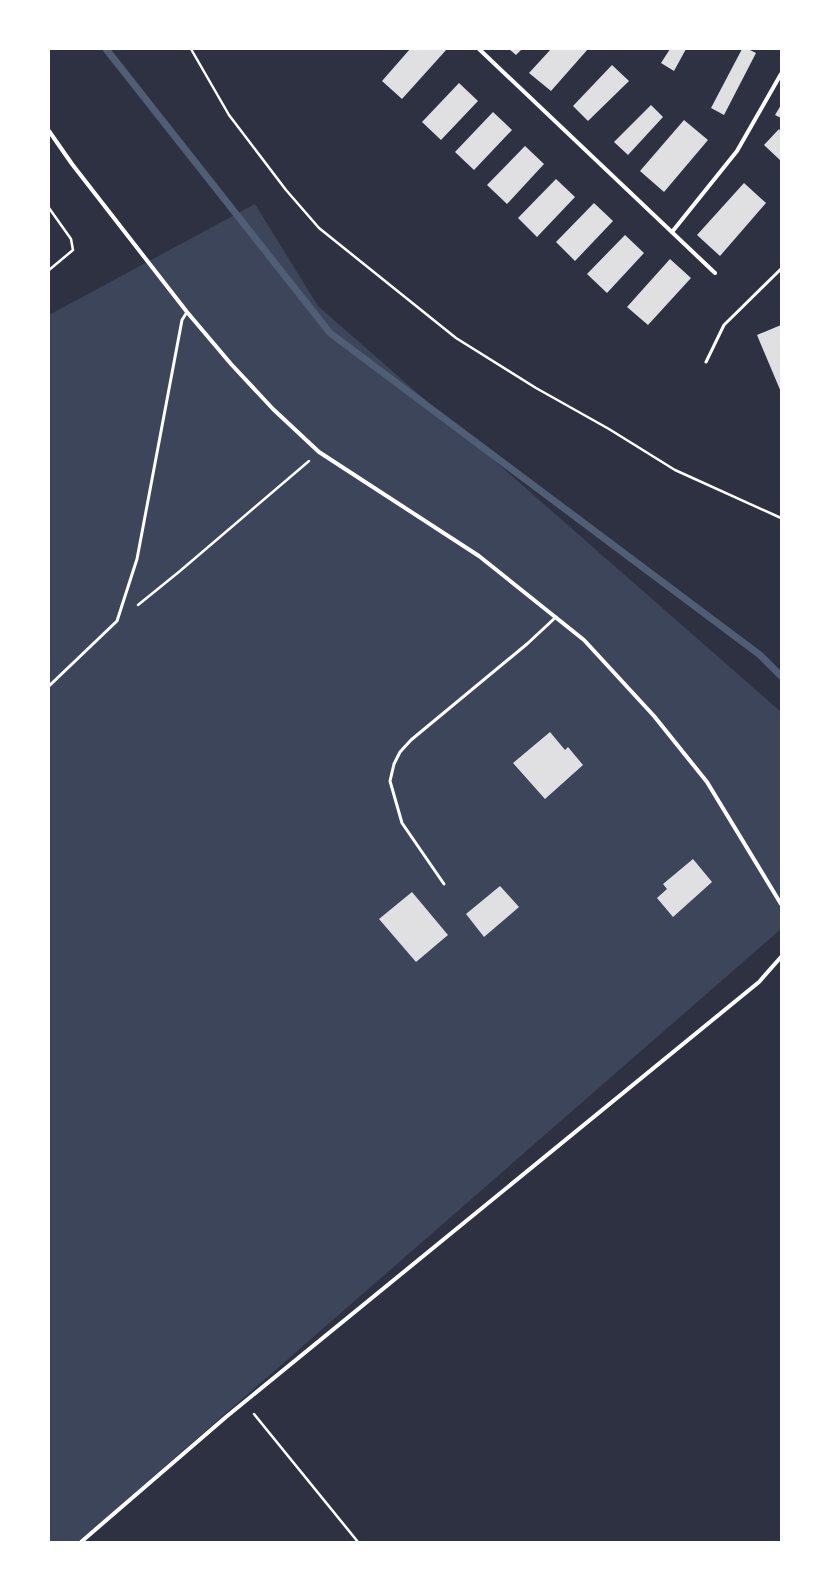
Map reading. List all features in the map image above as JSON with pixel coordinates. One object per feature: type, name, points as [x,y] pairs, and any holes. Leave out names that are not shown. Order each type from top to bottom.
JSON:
[{"type":"street","points":[[479,49],[715,273]]},
{"type":"street","points":[[672,232],[737,151],[781,74]]},
{"type":"street","points":[[49,132],[186,312],[231,364],[273,409],[319,452],[478,556],[584,640],[654,716],[707,782],[781,904]]},
{"type":"street","points":[[81,1542],[244,1402],[759,982],[781,957]]},
{"type":"lane","points":[[706,362],[724,325],[781,269]]},
{"type":"lane","points":[[49,686],[117,621],[137,559],[182,320],[186,312]]},
{"type":"lane","points":[[444,884],[402,823],[390,781],[394,764],[400,752],[411,740],[527,644],[556,617]]},
{"type":"path","points":[[191,49],[229,115],[286,190],[319,228],[450,333],[536,388],[609,429],[675,470],[781,518]]},
{"type":"path","points":[[49,208],[71,239],[73,250],[49,270]]},
{"type":"path","points":[[117,621],[180,571],[319,452]]},
{"type":"path","points":[[244,1402],[358,1542]]},
{"type":"shaded area","points":[[255,204],[318,306],[781,712],[781,929],[100,1523],[77,1542],[49,1542],[49,315]]},
{"type":"building","points":[[410,49],[447,49],[402,99],[382,81]]},
{"type":"building","points":[[509,49],[522,49],[516,55]]},
{"type":"building","points":[[551,49],[588,49],[551,91],[529,73]]},
{"type":"building","points":[[670,49],[686,49],[674,71],[661,63]]},
{"type":"building","points":[[742,49],[748,49],[756,53],[724,115],[711,108]]},
{"type":"building","points":[[612,65],[629,81],[588,121],[573,106]]},
{"type":"building","points":[[459,83],[478,101],[441,140],[422,122]]},
{"type":"building","points":[[651,105],[663,117],[628,155],[614,142]]},
{"type":"building","points":[[781,105],[781,118],[775,115]]},
{"type":"building","points":[[493,112],[512,130],[474,170],[455,152]]},
{"type":"building","points":[[684,120],[708,140],[664,192],[640,171]]},
{"type":"building","points":[[779,129],[781,132],[781,161],[764,145]]},
{"type":"building","points":[[525,146],[544,164],[507,204],[487,185]]},
{"type":"building","points":[[556,179],[575,197],[537,237],[518,218]]},
{"type":"building","points":[[744,183],[766,203],[720,256],[697,235]]},
{"type":"building","points":[[594,203],[613,221],[575,261],[556,242]]},
{"type":"building","points":[[625,235],[644,253],[607,293],[587,274]]},
{"type":"building","points":[[670,259],[691,278],[648,325],[627,307]]},
{"type":"building","points":[[781,325],[781,392],[757,335]]},
{"type":"building","points":[[550,732],[565,750],[568,747],[583,765],[545,799],[513,763]]},
{"type":"building","points":[[693,859],[712,882],[673,917],[657,898],[667,889],[663,884]]},
{"type":"building","points":[[500,886],[519,907],[484,937],[466,914]]},
{"type":"building","points":[[412,892],[448,935],[416,962],[379,919]]},
{"type":"waterway","points":[[106,49],[330,333],[760,655],[781,676]]}]
